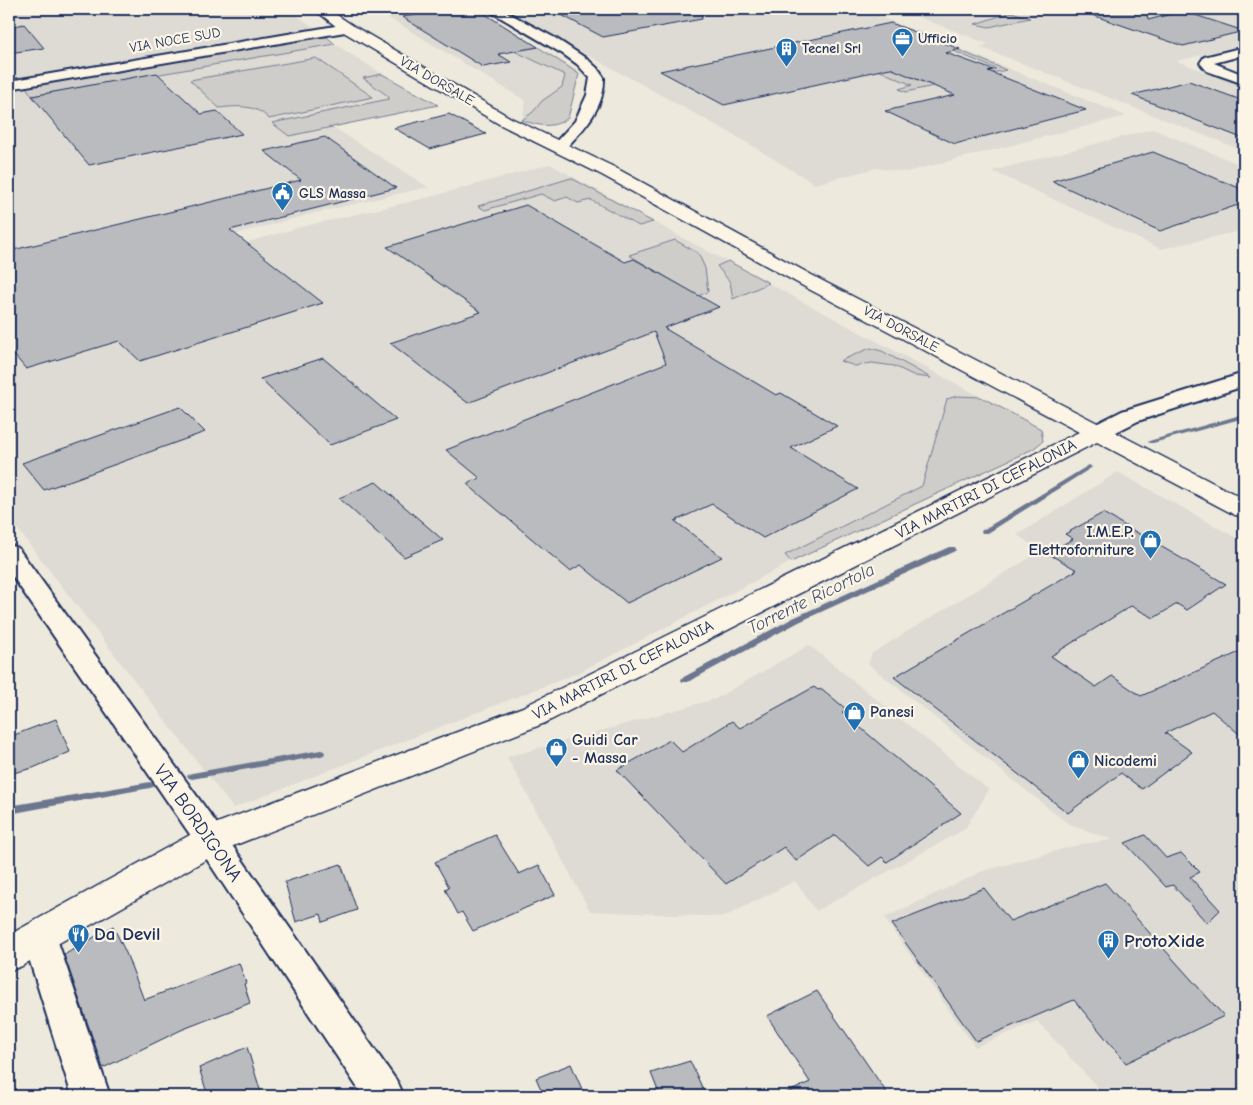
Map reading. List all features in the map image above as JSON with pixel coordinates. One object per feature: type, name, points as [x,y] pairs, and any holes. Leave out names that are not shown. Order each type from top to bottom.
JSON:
[{"type":"street","name":"VIA DORSALE","points":[[320,9],[347,28],[505,121],[608,171],[812,283],[1244,509]]},
{"type":"street","points":[[492,9],[578,58],[593,70],[596,76],[594,96],[580,124],[558,147]]},
{"type":"street","name":"VIA NOCE SUD","points":[[9,85],[347,28]]},
{"type":"street","points":[[1244,51],[1209,60],[1207,63],[1212,68],[1244,80]]},
{"type":"street","name":"VIA MARTIRI DI CEFALONIA","points":[[24,945],[210,840],[534,716],[1130,416],[1244,379]]},
{"type":"street","name":"VIA BORDIGONA","points":[[9,553],[210,840],[385,1096]]},
{"type":"street","points":[[24,945],[91,1096]]},
{"type":"shaded area","points":[[9,9],[288,9],[316,29],[9,80]]},
{"type":"shaded area","points":[[374,9],[477,9],[578,71],[579,74],[568,118],[562,122],[546,126],[535,125],[522,120],[526,101]]},
{"type":"shaded area","points":[[503,9],[861,9],[1126,116],[906,172],[876,168],[815,184],[736,136]]},
{"type":"shaded area","points":[[886,9],[1244,10],[1244,44],[1177,61],[1244,86],[1244,151],[980,47],[988,44],[978,40],[908,13],[896,13]]},
{"type":"shaded area","points":[[1012,12],[1030,18],[989,27],[975,24]]},
{"type":"shaded area","points":[[918,33],[947,45],[909,76],[928,84],[996,69],[954,51],[956,49],[1006,70],[906,92],[899,89],[912,85],[878,70],[912,35]]},
{"type":"shaded area","points":[[327,37],[335,44],[32,96],[26,87]]},
{"type":"shaded area","points":[[335,44],[382,74],[438,105],[333,127],[428,187],[315,213],[9,294],[9,90],[26,87],[32,96]]},
{"type":"shaded area","points":[[538,47],[579,74],[568,118],[557,124],[540,125],[522,120],[533,112],[542,101],[562,87],[565,75],[514,51]]},
{"type":"shaded area","points":[[316,58],[373,97],[269,119],[252,108],[219,108],[190,80]]},
{"type":"shaded area","points":[[382,74],[438,105],[289,136],[272,123],[389,99],[388,96],[363,78]]},
{"type":"shaded area","points":[[1152,129],[1244,166],[1244,230],[1161,249],[992,171]]},
{"type":"shaded area","points":[[550,164],[674,233],[1041,429],[1043,441],[1033,449],[791,562],[578,673],[233,808],[9,518],[9,310],[301,227],[430,197]]},
{"type":"shaded area","points":[[571,178],[653,222],[639,226],[591,200],[578,203],[567,197],[555,201],[541,194],[485,210],[478,206]]},
{"type":"shaded area","points":[[675,240],[698,253],[705,268],[708,292],[698,296],[629,255]]},
{"type":"shaded area","points":[[728,261],[769,283],[733,299],[730,282],[717,266]]},
{"type":"shaded area","points":[[870,348],[882,351],[931,378],[915,376],[894,366],[872,363],[855,366],[840,361]]},
{"type":"shaded area","points":[[957,396],[981,397],[1041,429],[1043,441],[1033,449],[791,562],[785,555],[922,486],[947,399]]},
{"type":"shaded area","points":[[1118,472],[1244,542],[1244,1091],[1098,1088],[1037,1021],[975,1047],[884,918],[983,871],[1081,844],[1112,840],[1067,823],[868,664],[872,653],[1041,551],[1017,535]]},
{"type":"shaded area","points":[[809,645],[989,790],[965,829],[816,911],[795,881],[724,917],[590,911],[507,757],[715,699]]},
{"type":"building","points":[[453,9],[477,9],[538,47],[498,54],[511,62],[483,67],[402,17]]},
{"type":"building","points":[[550,9],[701,9],[702,19],[603,37]]},
{"type":"building","points":[[1084,9],[1146,9],[1148,20],[1183,11],[1244,31],[1183,46],[1083,12]]},
{"type":"building","points":[[891,23],[960,49],[946,53],[993,70],[988,71],[1086,110],[955,144],[885,111],[955,95],[890,68],[724,105],[660,71]]},
{"type":"building","points":[[24,24],[44,48],[9,53],[9,27]]},
{"type":"building","points":[[157,73],[201,114],[217,111],[242,134],[89,165],[32,96]]},
{"type":"building","points":[[1189,81],[1244,101],[1244,139],[1132,95]]},
{"type":"building","points":[[449,114],[486,134],[430,149],[394,128]]},
{"type":"building","points":[[325,137],[396,188],[230,230],[323,303],[140,361],[119,341],[26,369],[9,349],[9,251],[301,180],[264,151]]},
{"type":"building","points":[[1153,152],[1244,190],[1244,203],[1160,231],[1052,181]]},
{"type":"building","points":[[526,205],[625,262],[634,259],[719,307],[664,328],[776,395],[781,393],[837,426],[791,448],[858,489],[763,538],[712,504],[675,521],[722,557],[627,603],[581,565],[570,571],[467,484],[480,478],[446,450],[666,363],[654,332],[468,403],[390,343],[481,312],[387,247]]},
{"type":"building","points":[[323,358],[396,420],[330,445],[260,379]]},
{"type":"building","points":[[180,407],[205,432],[44,490],[22,463]]},
{"type":"building","points":[[376,482],[443,540],[404,557],[339,498]]},
{"type":"building","points":[[1103,513],[1226,584],[1187,610],[1177,604],[1154,618],[1131,606],[1051,656],[1096,687],[1112,676],[1141,696],[1244,650],[1244,738],[1212,711],[1165,733],[1192,752],[1142,789],[1121,773],[1068,813],[894,677],[1077,570],[1047,553],[1073,539],[1065,534]]},
{"type":"building","points":[[814,687],[818,690],[822,689],[846,709],[842,712],[961,813],[887,862],[882,857],[869,866],[835,835],[796,861],[784,847],[726,884],[617,770],[670,740],[682,752],[732,721],[740,728]]},
{"type":"building","points":[[56,719],[70,752],[33,768],[9,774],[9,737]]},
{"type":"building","points":[[495,835],[519,874],[539,865],[555,895],[473,931],[462,912],[458,914],[445,889],[449,887],[435,862]]},
{"type":"building","points":[[1145,835],[1166,858],[1181,853],[1200,872],[1190,877],[1220,910],[1207,923],[1173,885],[1166,887],[1125,843]]},
{"type":"building","points":[[341,864],[357,910],[323,922],[321,914],[296,922],[285,882]]},
{"type":"building","points":[[1105,883],[1224,1016],[1126,1063],[1074,1000],[976,1041],[892,924],[984,888],[1010,921]]},
{"type":"building","points":[[113,926],[126,953],[144,1000],[239,963],[250,1003],[181,1030],[103,1068],[64,955]]},
{"type":"building","points":[[817,991],[889,1096],[780,1096],[810,1082],[767,1016]]},
{"type":"building","points":[[247,1047],[262,1096],[208,1096],[199,1068]]},
{"type":"building","points":[[690,1061],[706,1096],[660,1096],[651,1073]]},
{"type":"building","points":[[571,1064],[585,1096],[544,1096],[536,1078]]},
{"type":"waterway","name":"Torrente Ricortola","points":[[1151,442],[1244,416]]},
{"type":"waterway","name":"Torrente Ricortola","points":[[985,531],[1089,467]]},
{"type":"waterway","name":"Torrente Ricortola","points":[[685,680],[796,620],[952,549]]},
{"type":"waterway","name":"Torrente Ricortola","points":[[192,776],[321,753]]},
{"type":"waterway","name":"Torrente Ricortola","points":[[9,810],[150,785]]},
{"type":"place","name":"Ufficio","points":[[902,57]]},
{"type":"place","name":"Tecnel Srl","points":[[786,67]]},
{"type":"place","name":"GLS Massa","points":[[283,212]]},
{"type":"place","name":"I.M.E.P. Elettroforniture","points":[[1150,560]]},
{"type":"place","name":"Panesi","points":[[854,731]]},
{"type":"place","name":"Guidi Car - Massa","points":[[556,768]]},
{"type":"place","name":"Nicodemi","points":[[1078,780]]},
{"type":"place","name":"Da Devil","points":[[78,953]]},
{"type":"place","name":"ProtoXide","points":[[1108,960]]}]
